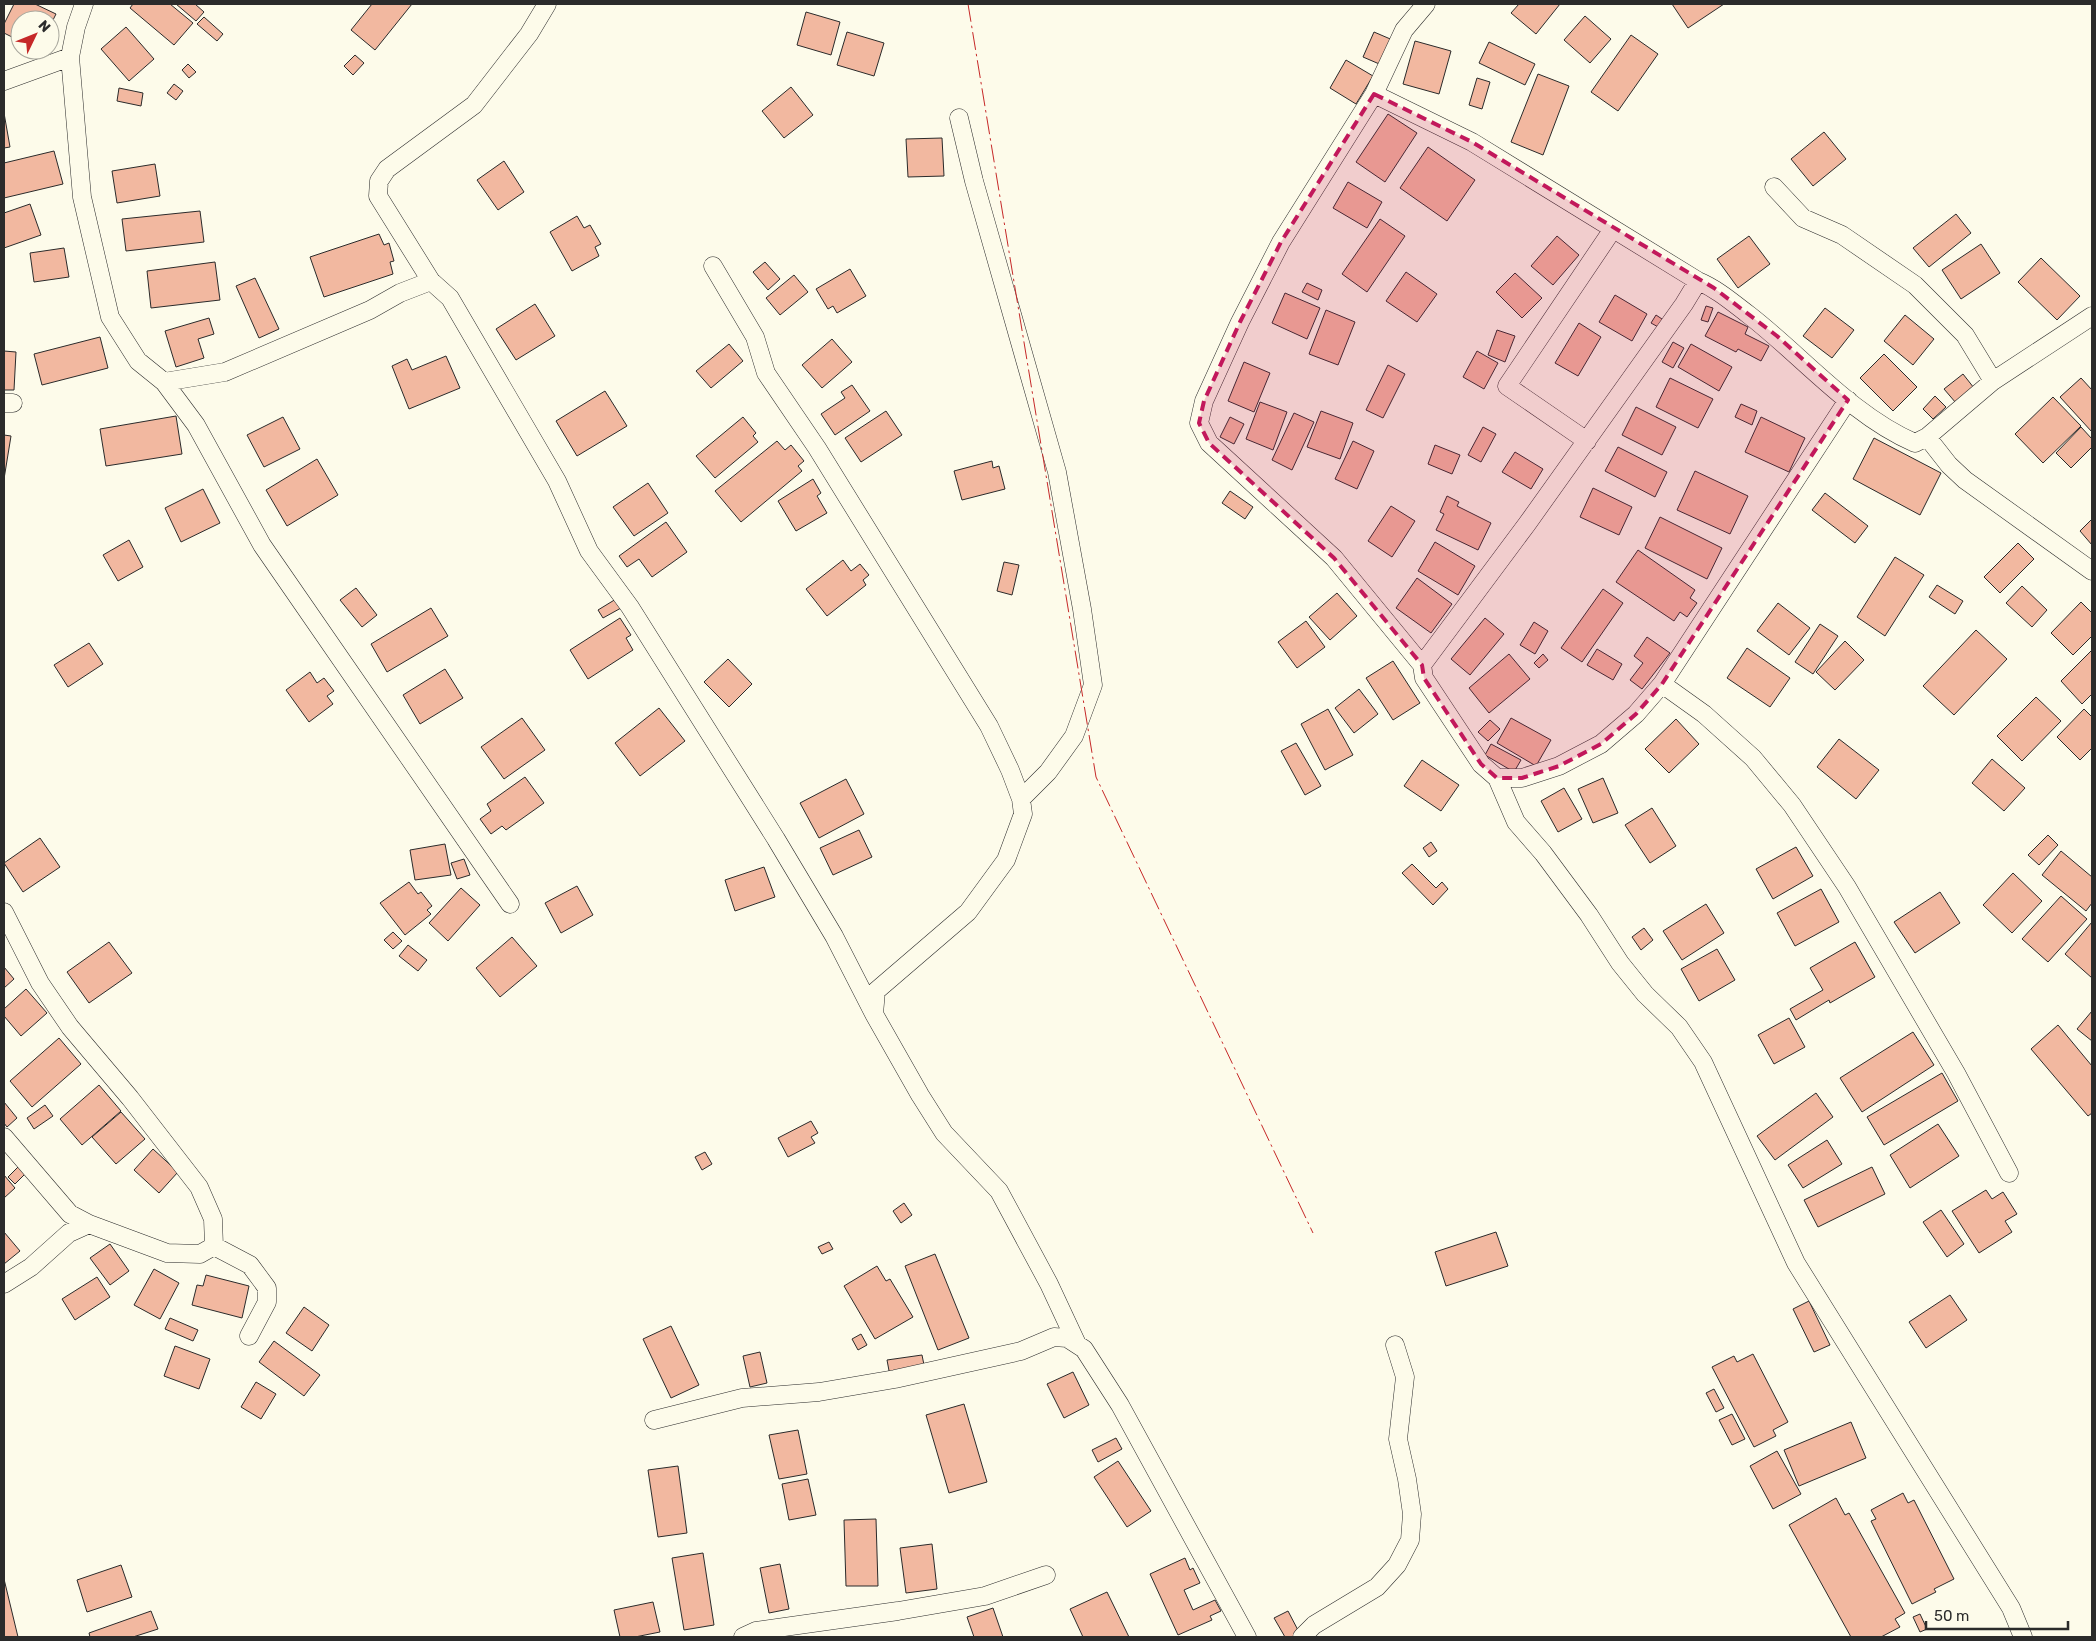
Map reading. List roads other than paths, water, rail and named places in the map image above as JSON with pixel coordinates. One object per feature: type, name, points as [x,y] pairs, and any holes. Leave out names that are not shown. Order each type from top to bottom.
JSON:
[{"type":"street","points":[[84,4],[76,27],[70,57],[82,197],[110,317],[138,361],[164,382],[196,425],[262,545],[510,904]]},
{"type":"street","points":[[547,4],[529,34],[474,105],[387,169],[379,181],[378,196],[431,282],[450,298],[557,481],[589,551],[630,607],[776,839],[834,936],[874,1014],[944,1134],[999,1190],[1049,1284],[1077,1344]]},
{"type":"street","points":[[1426,4],[1404,30],[1374,94],[1281,242],[1240,322],[1204,401],[1199,423],[1209,443],[1334,558],[1422,666],[1424,678],[1481,764],[1497,778],[1516,822],[1543,853],[1589,915],[1620,963],[1645,994],[1679,1027],[1703,1062],[1796,1263],[2011,1608],[2023,1637]]},
{"type":"street","points":[[4,81],[70,57]]},
{"type":"street","points":[[1374,94],[1472,142],[1698,281],[1714,288],[1777,336],[1848,400],[1895,434],[1915,443],[1927,437],[1993,380],[2092,316]]},
{"type":"street","points":[[959,118],[1057,472],[1082,609],[1093,685],[1074,736],[1048,772],[1021,799]]},
{"type":"street","points":[[1774,187],[1803,218],[1842,234],[1915,285],[1965,335],[1993,380]]},
{"type":"street","points":[[1587,441],[1507,386],[1613,229]]},
{"type":"street","points":[[713,266],[754,337],[766,373],[817,448],[989,726],[1010,770],[1021,799],[1023,814],[1006,860],[968,912],[876,991],[874,1014]]},
{"type":"street","points":[[1422,666],[1587,441],[1684,304],[1698,281]]},
{"type":"street","points":[[164,382],[225,372],[370,310],[400,293],[431,282]]},
{"type":"street","points":[[1497,778],[1522,778],[1559,766],[1602,744],[1636,714],[1662,684],[1848,400]]},
{"type":"street","points":[[1927,437],[1949,465],[1965,480],[2092,571]]},
{"type":"street","points":[[1662,684],[1704,714],[1753,758],[1792,805],[1847,887],[1956,1073],[2009,1174]]},
{"type":"street","points":[[4,912],[40,983],[70,1027],[130,1098],[199,1187],[213,1220],[214,1246]]},
{"type":"street","points":[[4,1137],[70,1214],[89,1224],[167,1253],[200,1254],[214,1246]]},
{"type":"street","points":[[4,1284],[31,1267],[69,1233],[89,1224]]},
{"type":"street","points":[[214,1246],[250,1265],[267,1288],[267,1302],[249,1336]]},
{"type":"street","points":[[654,1420],[742,1398],[819,1392],[895,1379],[1021,1351],[1054,1338],[1067,1338],[1084,1349],[1120,1405],[1247,1637]]},
{"type":"street","points":[[1302,1637],[1314,1625],[1377,1587],[1397,1565],[1410,1540],[1412,1514],[1407,1479],[1398,1439],[1405,1377],[1395,1345]]},
{"type":"street","points":[[743,1637],[756,1631],[898,1611],[985,1596],[1046,1575]]}]
